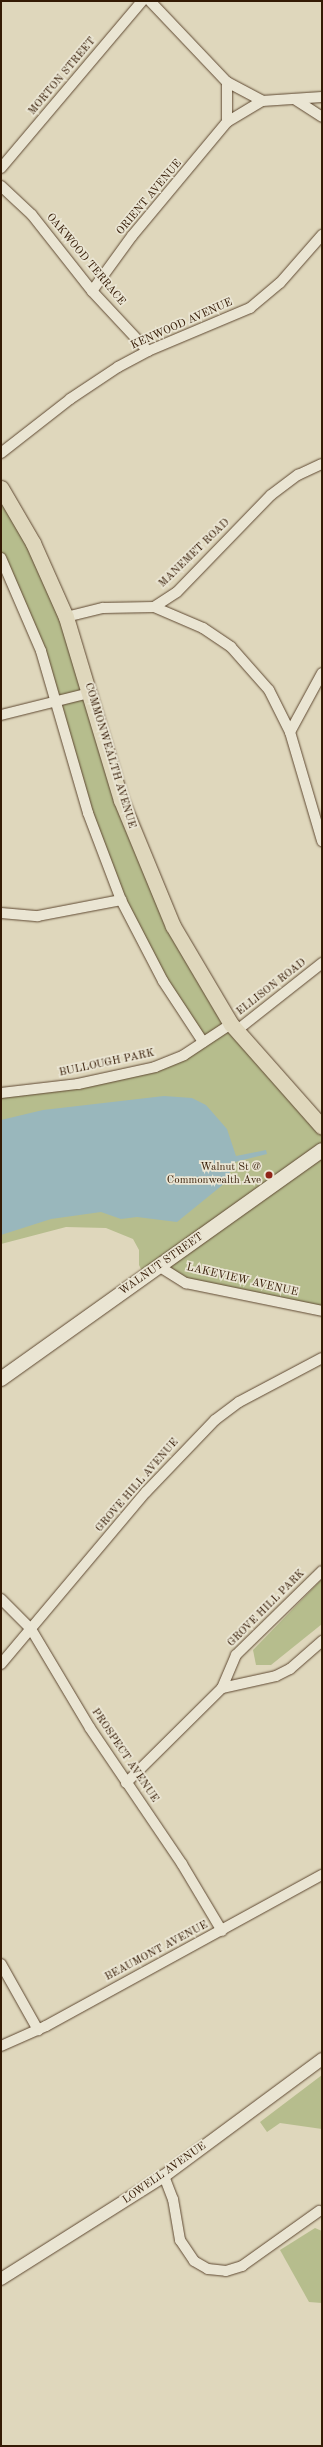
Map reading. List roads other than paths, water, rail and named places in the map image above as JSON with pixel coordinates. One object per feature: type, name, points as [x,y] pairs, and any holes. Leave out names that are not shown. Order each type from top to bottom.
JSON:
[{"type":"main road","name":"COMMONWEALTH AVENUE","points":[[1,488],[33,543],[66,617],[121,800],[152,884],[192,962],[234,1028],[322,1127]]},
{"type":"main road","name":"WALNUT STREET","points":[[1,1379],[322,1150]]},
{"type":"street","name":"MORTON STREET","points":[[1,168],[142,1]]},
{"type":"street","points":[[150,1],[227,82],[262,101],[296,100],[322,97]]},
{"type":"street","points":[[227,82],[227,122]]},
{"type":"street","points":[[296,100],[322,117]]},
{"type":"street","name":"ORIENT AVENUE","points":[[92,291],[132,236],[227,122],[262,101]]},
{"type":"street","name":"OAKWOOD TERRACE","points":[[1,186],[32,215],[92,291],[148,351]]},
{"type":"street","name":"KENWOOD AVENUE","points":[[1,453],[70,399],[148,351],[250,308],[280,283],[322,235]]},
{"type":"street","name":"MANEMET ROAD","points":[[154,607],[176,592],[271,495],[298,475],[322,464]]},
{"type":"street","points":[[1,558],[41,650],[57,700],[88,813],[121,900],[163,981],[203,1042]]},
{"type":"street","points":[[66,617],[103,608],[154,607],[203,628],[231,647],[269,690],[290,732],[322,842]]},
{"type":"street","points":[[290,732],[322,673]]},
{"type":"street","points":[[1,715],[89,693]]},
{"type":"street","points":[[1,913],[38,916],[121,900]]},
{"type":"street","name":"ELLISON ROAD","points":[[234,1028],[322,963]]},
{"type":"street","name":"BULLOUGH PARK","points":[[1,1093],[78,1084],[144,1070],[174,1060],[203,1042],[234,1028]]},
{"type":"street","name":"LAKEVIEW AVENUE","points":[[160,1267],[186,1283],[322,1311]]},
{"type":"street","name":"GROVE HILL AVENUE","points":[[1,1664],[146,1492],[215,1420],[252,1394],[322,1358]]},
{"type":"street","name":"GROVE HILL PARK","points":[[126,1783],[222,1688],[236,1655],[322,1571]]},
{"type":"street","name":"PROSPECT AVENUE","points":[[1,1598],[31,1629],[126,1783],[182,1864],[222,1931]]},
{"type":"street","points":[[222,1688],[276,1676],[322,1641]]},
{"type":"street","name":"BEAUMONT AVENUE","points":[[1,2046],[38,2030],[222,1931],[322,1875]]},
{"type":"street","points":[[1,1964],[38,2030]]},
{"type":"street","name":"LOWELL AVENUE","points":[[1,2279],[164,2176],[322,2059]]},
{"type":"street","points":[[164,2176],[173,2199],[180,2240],[194,2261],[208,2269],[226,2272],[242,2266],[319,2210]]},
{"type":"water","points":[[164,1096],[192,1098],[206,1105],[227,1129],[236,1156],[266,1150],[267,1154],[235,1162],[225,1183],[177,1222],[137,1217],[121,1219],[101,1212],[51,1219],[1,1235],[1,1120],[43,1110]]},
{"type":"place","name":"Walnut St @ Commonwealth Ave","points":[[269,1175]]}]
